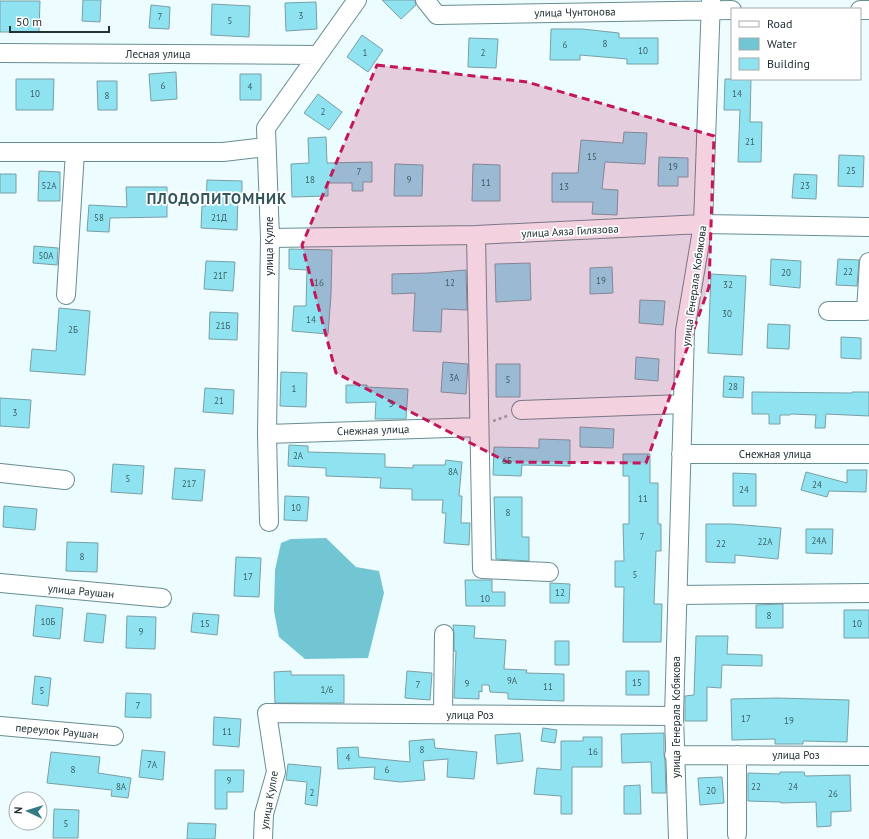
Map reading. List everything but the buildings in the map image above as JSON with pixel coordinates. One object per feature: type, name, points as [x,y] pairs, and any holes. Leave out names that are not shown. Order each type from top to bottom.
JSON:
[{"type":"street","name":"улица Кулле","points":[[268,522],[267,434],[270,238],[266,128],[357,0]]},
{"type":"street","name":"улица Чунтонова","points":[[425,0],[437,15],[711,5],[731,10]]},
{"type":"street","name":"улица Генерала Кобякова","points":[[678,839],[674,755],[674,716],[685,331],[704,224],[711,5]]},
{"type":"street","name":"Лесная улица","points":[[0,53],[317,55]]},
{"type":"street","points":[[0,152],[223,152],[266,147]]},
{"type":"street","points":[[66,295],[74,152]]},
{"type":"street","name":"улица Аяза Гилязова","points":[[270,238],[476,235],[704,224],[869,227]]},
{"type":"street","points":[[476,235],[482,569],[549,572]]},
{"type":"street","points":[[828,311],[866,311],[869,262]]},
{"type":"street","points":[[521,410],[683,404]]},
{"type":"street","name":"Снежная улица","points":[[267,434],[479,427]]},
{"type":"street","name":"Снежная улица","points":[[681,454],[869,454]]},
{"type":"street","points":[[0,473],[65,480]]},
{"type":"street","name":"улица Раушан","points":[[0,583],[162,598]]},
{"type":"street","points":[[678,596],[869,593]]},
{"type":"street","points":[[443,714],[444,634]]},
{"type":"street","name":"улица Кулле","points":[[263,839],[264,814],[276,772],[267,713]]},
{"type":"street","name":"улица Роз","points":[[267,713],[674,716]]},
{"type":"street","name":"переулок Раушан","points":[[0,726],[114,736]]},
{"type":"street","name":"улица Роз","points":[[674,755],[869,756]]},
{"type":"street","points":[[737,755],[737,834]]},
{"type":"path","points":[[479,427],[521,410]]},
{"type":"highlighted area","points":[[377,65],[527,82],[714,136],[709,287],[646,463],[507,462],[336,373],[302,245]]},
{"type":"water","points":[[326,538],[356,567],[379,571],[384,593],[368,658],[305,659],[279,637],[274,611],[275,570],[281,543],[291,539]]},
{"type":"district","name":"ПЛОДОПИТОМНИК","points":[[217,199]]}]
